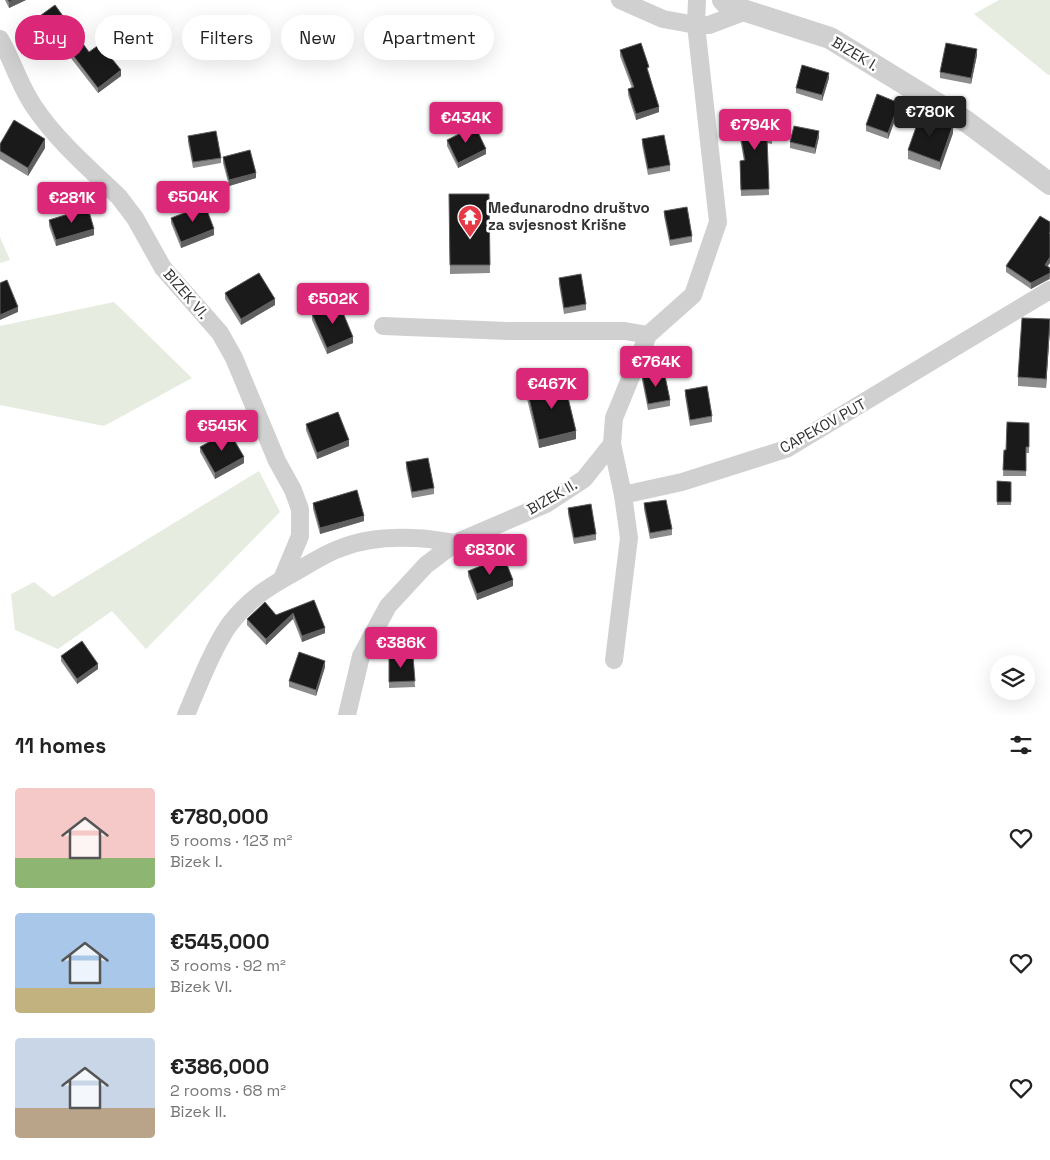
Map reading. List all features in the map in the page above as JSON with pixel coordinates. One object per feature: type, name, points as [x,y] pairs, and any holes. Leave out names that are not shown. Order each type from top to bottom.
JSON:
[{"type":"street","points":[[620,0],[663,19],[696,25],[709,25],[746,11]]},
{"type":"street","points":[[614,660],[629,538],[623,495],[612,444],[614,418],[648,335],[693,295],[718,222],[696,25],[697,0]]},
{"type":"street","name":"BIZEK I.","points":[[723,0],[728,5],[830,38],[967,122],[1050,184]]},
{"type":"street","name":"BIZEK VI.","points":[[0,39],[16,75],[34,107],[54,133],[128,207],[163,268],[220,333],[234,358],[278,461],[293,490],[300,510],[300,536],[282,580]]},
{"type":"street","name":"CAPEKOV PUT","points":[[623,495],[682,482],[786,449],[1050,290]]},
{"type":"street","points":[[383,326],[508,331],[625,331],[648,335]]},
{"type":"street","name":"BIZEK II.","points":[[347,715],[362,656],[388,606],[426,565],[455,543],[546,504],[584,479],[612,444]]},
{"type":"street","points":[[186,715],[214,653],[228,628],[240,611],[256,596],[324,556],[341,548],[367,541],[414,538],[455,543]]},
{"type":"shaded area","points":[[999,0],[1050,0],[1050,75],[974,14]]},
{"type":"shaded area","points":[[0,237],[10,260],[0,263]]},
{"type":"shaded area","points":[[114,302],[192,378],[104,426],[0,405],[0,326]]},
{"type":"shaded area","points":[[259,471],[280,512],[146,649],[112,611],[58,649],[15,630],[11,594],[34,582],[53,597]]},
{"type":"building","points":[[55,5],[62,15],[41,15]]},
{"type":"building","points":[[641,43],[659,107],[636,114],[628,89],[634,87],[620,50]]},
{"type":"building","points":[[946,43],[977,49],[971,78],[940,72]]},
{"type":"building","points":[[85,46],[89,52],[95,48],[95,60],[113,60],[121,70],[98,88],[77,60],[85,60]]},
{"type":"building","points":[[802,65],[829,73],[822,95],[796,88]]},
{"type":"building","points":[[877,94],[899,103],[888,133],[866,125]]},
{"type":"building","points":[[768,111],[772,138],[767,137],[769,189],[741,190],[740,161],[745,160],[737,117]]},
{"type":"building","points":[[921,113],[953,125],[940,162],[908,150]]},
{"type":"building","points":[[14,120],[45,139],[28,168],[0,151],[0,144]]},
{"type":"building","points":[[475,126],[486,149],[458,163],[447,140]]},
{"type":"building","points":[[794,126],[819,131],[815,148],[790,142]]},
{"type":"building","points":[[216,131],[221,158],[193,162],[188,136]]},
{"type":"building","points":[[664,135],[670,165],[648,169],[642,139]]},
{"type":"building","points":[[250,150],[256,173],[229,180],[223,157]]},
{"type":"building","name":"Međunarodno društvo za svjesnost Krišne","points":[[449,194],[489,194],[490,265],[450,265]]},
{"type":"building","points":[[205,205],[214,229],[181,242],[171,218]]},
{"type":"building","points":[[687,207],[692,236],[670,240],[664,211]]},
{"type":"building","points":[[88,208],[94,229],[56,240],[49,220]]},
{"type":"building","points":[[1040,216],[1050,222],[1050,257],[1045,265],[1050,268],[1050,273],[1031,283],[1006,266]]},
{"type":"building","points":[[259,273],[275,299],[241,319],[225,293]]},
{"type":"building","points":[[581,274],[586,304],[564,308],[559,278]]},
{"type":"building","points":[[7,280],[18,307],[0,315],[0,283]]},
{"type":"building","points":[[339,303],[353,337],[327,348],[312,314]]},
{"type":"building","points":[[1022,318],[1050,319],[1046,379],[1018,377]]},
{"type":"building","points":[[664,371],[670,400],[648,404],[642,375]]},
{"type":"building","points":[[564,381],[576,431],[539,440],[527,390]]},
{"type":"building","points":[[707,386],[712,416],[690,420],[685,390]]},
{"type":"building","points":[[338,412],[349,440],[317,453],[306,424]]},
{"type":"building","points":[[1007,422],[1029,423],[1026,471],[1003,470]]},
{"type":"building","points":[[229,431],[244,457],[215,473],[200,447]]},
{"type":"building","points":[[428,458],[434,488],[412,492],[406,462]]},
{"type":"building","points":[[997,481],[1011,482],[1011,502],[997,502]]},
{"type":"building","points":[[357,490],[364,516],[320,528],[313,503]]},
{"type":"building","points":[[666,500],[672,529],[650,533],[644,503]]},
{"type":"building","points":[[591,504],[596,534],[574,538],[568,508]]},
{"type":"building","points":[[504,557],[513,580],[477,594],[468,571]]},
{"type":"building","points":[[314,600],[325,628],[302,636],[293,613],[266,639],[247,619],[265,602],[276,615]]},
{"type":"building","points":[[82,641],[98,664],[77,679],[61,656]]},
{"type":"building","points":[[299,652],[325,661],[316,690],[289,681]]},
{"type":"building","points":[[389,656],[413,656],[415,681],[389,682]]},
{"type":"place","name":"Međunarodno društvo za svjesnost Krišne","points":[[470,238]]}]
